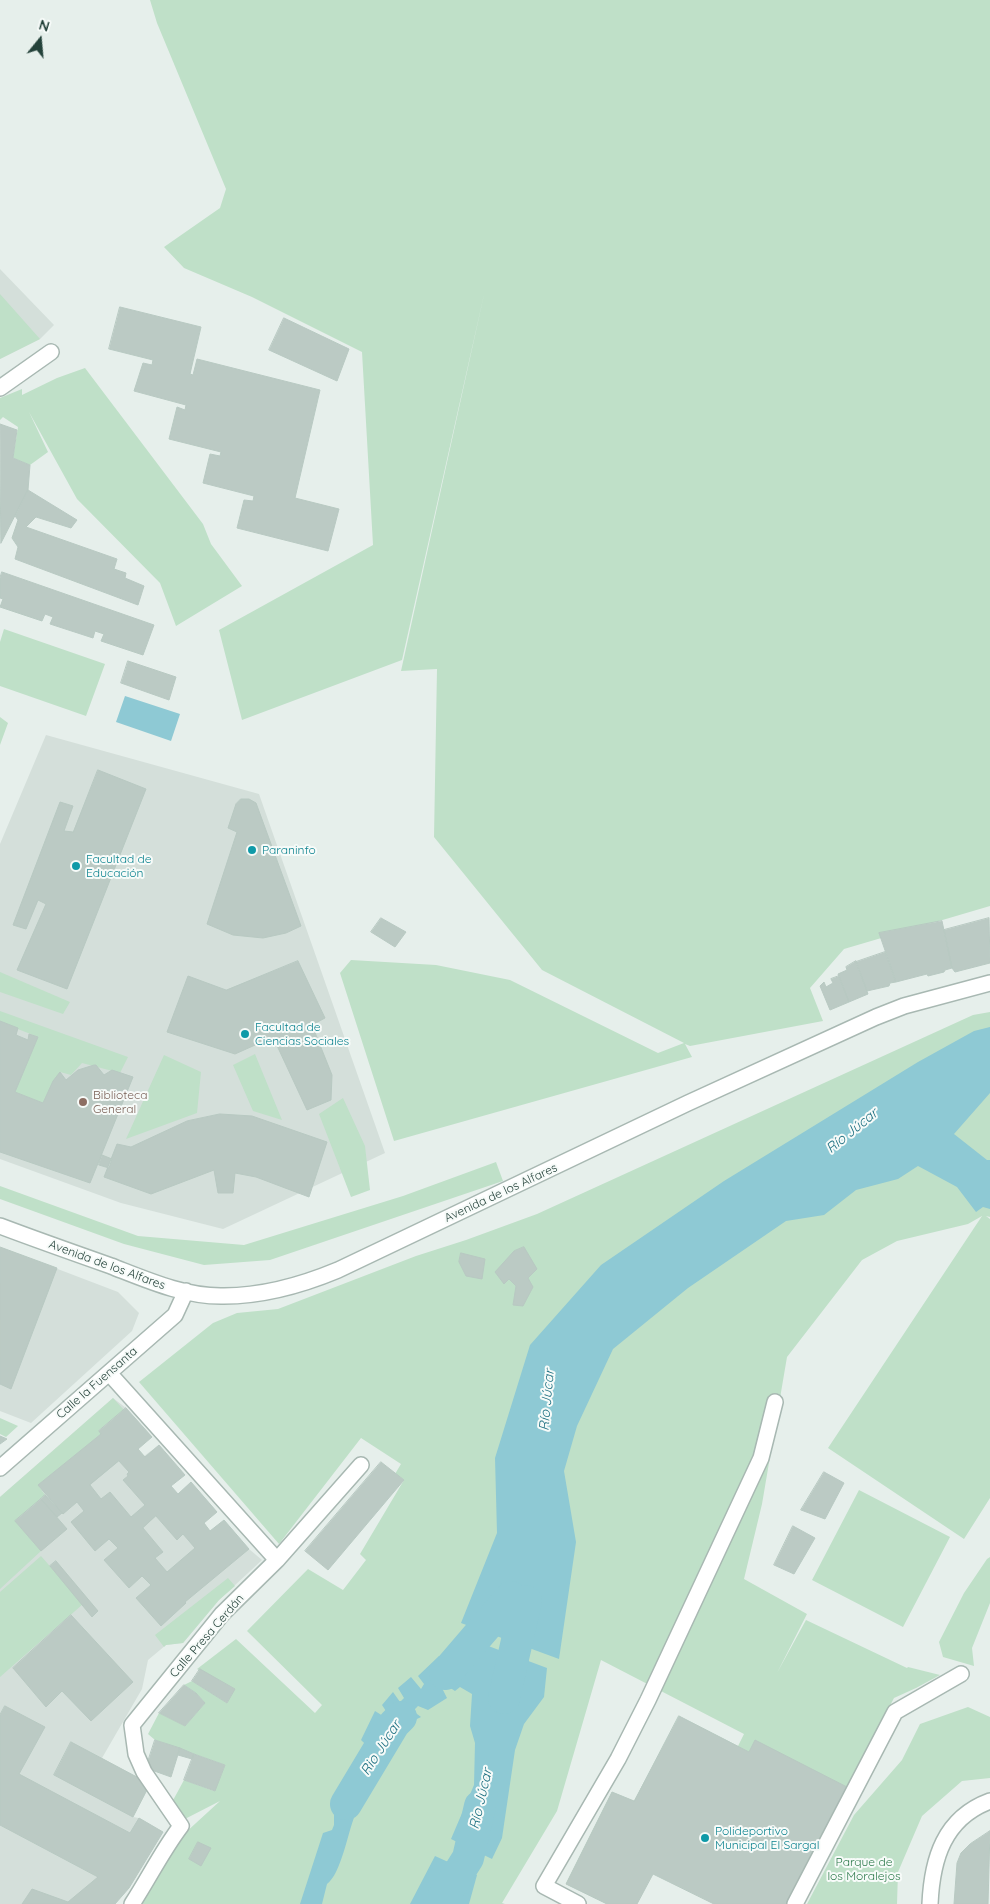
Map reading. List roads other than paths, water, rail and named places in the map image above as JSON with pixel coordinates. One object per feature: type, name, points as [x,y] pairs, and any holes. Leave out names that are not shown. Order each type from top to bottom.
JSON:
[{"type":"street","points":[[0,388],[51,352]]},
{"type":"street","name":"Avenida de los Alfares","points":[[0,1226],[138,1276],[186,1291],[215,1296],[243,1295],[296,1285],[318,1278],[876,1017],[904,1006],[990,983]]},
{"type":"street","name":"Calle la Fuensanta","points":[[0,1468],[175,1315],[186,1291]]},
{"type":"street","points":[[109,1373],[277,1560]]},
{"type":"street","points":[[578,1904],[544,1886],[618,1759],[717,1556],[761,1458],[775,1402]]},
{"type":"street","name":"Calle Presa Cerdán","points":[[132,1904],[157,1865],[166,1845],[181,1826],[144,1772],[136,1754],[132,1725],[222,1614],[277,1560],[361,1465]]},
{"type":"street","points":[[794,1904],[895,1712],[961,1674]]},
{"type":"street","points":[[930,1904],[931,1883],[941,1846],[951,1829],[970,1811],[990,1801]]},
{"type":"water","points":[[125,696],[180,714],[171,741],[116,722]]},
{"type":"water","points":[[990,1027],[990,1093],[954,1134],[987,1160],[990,1160],[990,1209],[983,1207],[976,1212],[957,1187],[918,1166],[898,1179],[856,1190],[824,1215],[786,1221],[688,1288],[613,1349],[577,1426],[564,1471],[576,1542],[559,1659],[461,1623],[497,1533],[495,1458],[530,1345],[601,1265],[724,1181],[918,1062],[974,1031]]},
{"type":"water","points":[[459,1635],[547,1668],[544,1697],[524,1724],[515,1750],[502,1838],[492,1859],[451,1839],[474,1785],[475,1743],[470,1726],[472,1694],[460,1687],[455,1691],[446,1685],[440,1684],[447,1698],[428,1710],[418,1706],[413,1711],[421,1717],[407,1724],[400,1723],[396,1727],[400,1729],[383,1761],[361,1740],[375,1711],[383,1716],[388,1714],[382,1705],[393,1692],[400,1702],[404,1698],[398,1688],[411,1677],[421,1689],[424,1684],[418,1676],[439,1656],[444,1670],[447,1664],[442,1656],[455,1652]]},
{"type":"water","points":[[359,1757],[374,1771],[355,1815],[340,1862],[332,1879],[327,1884],[322,1904],[300,1904],[323,1833],[332,1830],[334,1814]]},
{"type":"water","points":[[435,1856],[477,1875],[469,1904],[410,1904]]},
{"type":"waterway","name":"Rio Júcar","points":[[445,1674],[511,1597]]},
{"type":"waterway","name":"Río Júcar","points":[[504,1698],[526,1601]]},
{"type":"waterway","name":"Rio Júcar","points":[[346,1804],[394,1724],[401,1717]]},
{"type":"waterway","name":"Río Júcar","points":[[439,1904],[468,1858],[480,1806]]},
{"type":"place","name":"Paraninfo","points":[[252,850]]},
{"type":"place","name":"Facultad de Educación","points":[[76,866]]},
{"type":"place","name":"Facultad de Ciencias Sociales","points":[[245,1034]]},
{"type":"place","name":"Biblioteca General","points":[[83,1102]]},
{"type":"place","name":"Polideportivo Municipal El Sargal","points":[[705,1838]]},
{"type":"park label","name":"Parque de los Moralejos","points":[[864,1869]]}]
